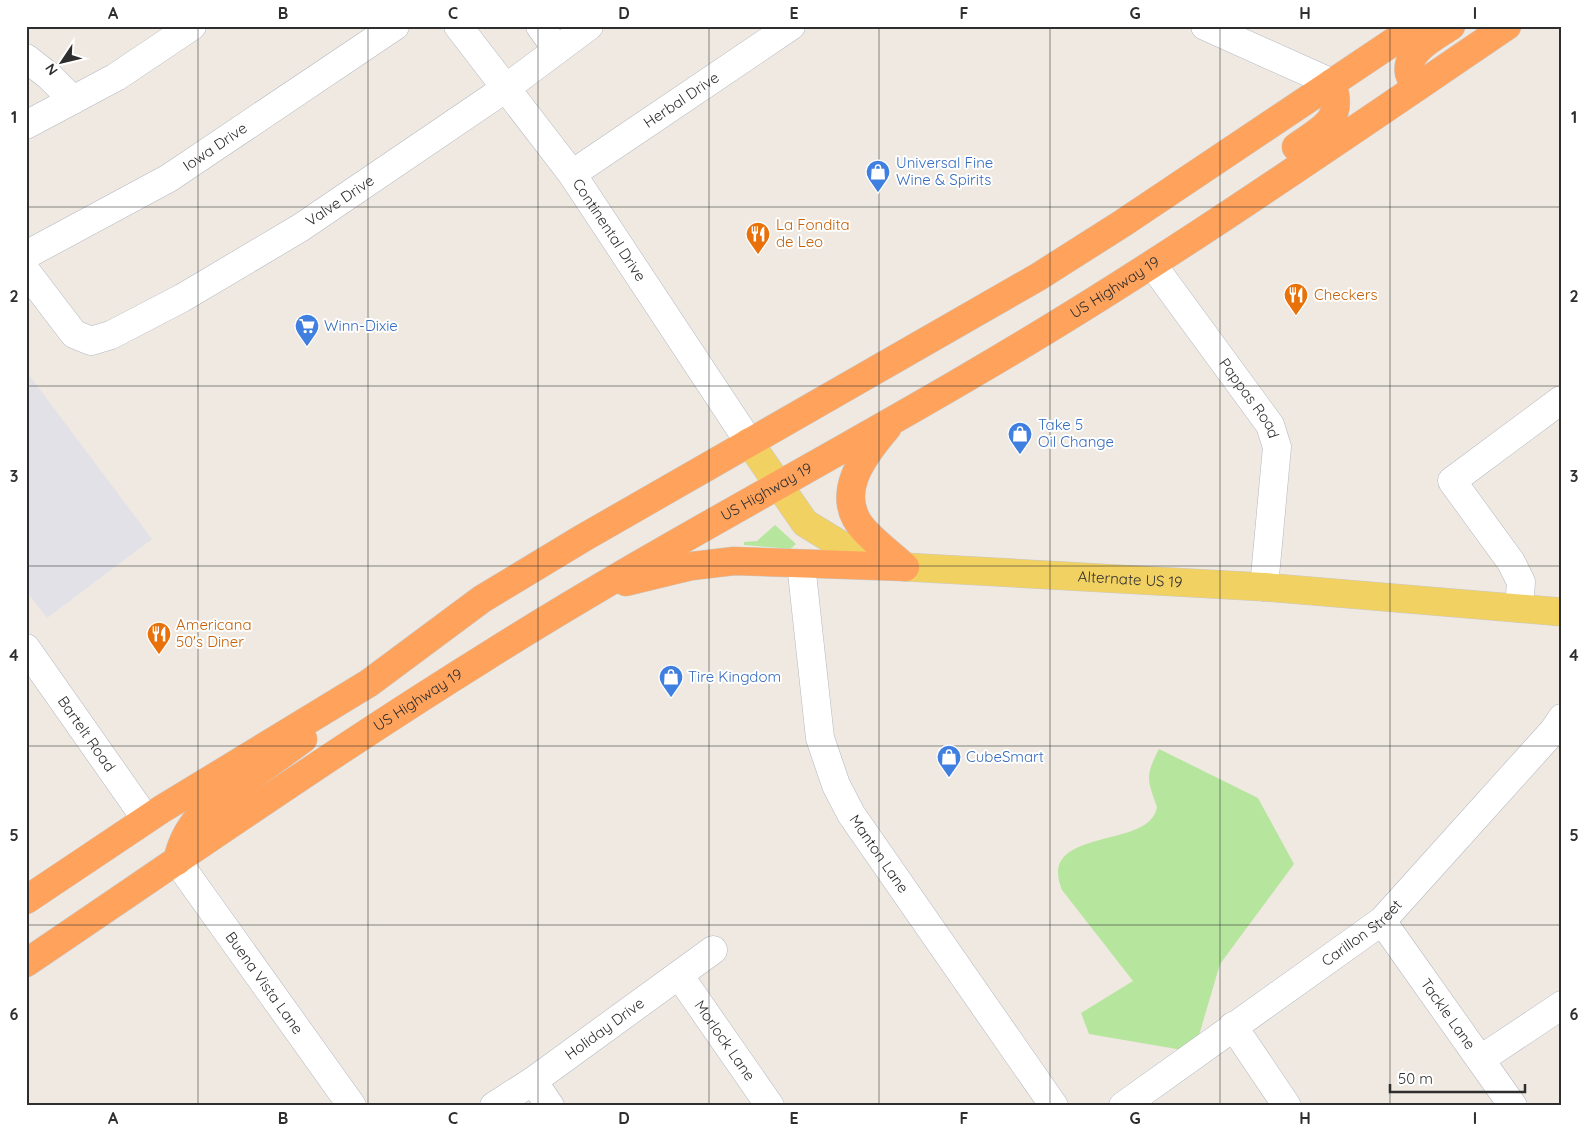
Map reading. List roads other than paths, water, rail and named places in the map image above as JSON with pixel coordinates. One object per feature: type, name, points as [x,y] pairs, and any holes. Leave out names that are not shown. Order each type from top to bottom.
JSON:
[{"type":"highway","points":[[177,861],[181,844],[191,824],[204,810],[288,752],[369,683],[482,599],[748,442],[1038,277],[1416,26]]},
{"type":"highway","points":[[1417,87],[1409,73],[1412,58],[1426,42],[1450,26]]},
{"type":"highway","name":"US Highway 19","points":[[26,962],[384,722],[483,658],[777,484],[967,377],[1094,300],[1152,264],[1507,26]]},
{"type":"highway","points":[[1094,300],[1168,233],[1323,128],[1335,114],[1338,99],[1332,83]]},
{"type":"highway","points":[[897,417],[863,458],[854,476],[851,491],[852,506],[863,529],[905,567]]},
{"type":"highway","points":[[600,588],[692,566],[734,561],[905,567]]},
{"type":"highway","points":[[26,900],[146,819],[369,683]]},
{"type":"main road","name":"Alternate US 19","points":[[748,442],[805,523],[819,534],[846,548],[905,567],[1264,587],[1562,612]]},
{"type":"street","points":[[26,125],[116,77],[192,26]]},
{"type":"street","name":"Iowa Drive","points":[[26,254],[169,178],[395,26]]},
{"type":"street","name":"Continental Drive","points":[[458,26],[572,174],[748,442]]},
{"type":"street","points":[[540,26],[557,50]]},
{"type":"street","name":"Valve Drive","points":[[26,271],[74,334],[91,341],[111,335],[182,298],[300,228],[506,88],[589,26]]},
{"type":"street","name":"Herbal Drive","points":[[572,174],[791,26]]},
{"type":"street","points":[[1205,26],[1332,83]]},
{"type":"street","points":[[26,58],[73,100]]},
{"type":"street","name":"Pappas Road","points":[[1152,264],[1270,425],[1277,446],[1264,587]]},
{"type":"street","points":[[1518,608],[1521,582],[1512,562],[1452,481],[1561,400]]},
{"type":"street","name":"Manton Lane","points":[[801,564],[820,738],[836,785],[851,814],[1054,1106]]},
{"type":"street","name":"Bartelt Road","points":[[26,648],[146,819]]},
{"type":"street","name":"Carillon Street","points":[[1123,1106],[1382,921],[1554,730],[1562,718]]},
{"type":"street","name":"Buena Vista Lane","points":[[177,861],[352,1106]]},
{"type":"street","name":"Tackle Lane","points":[[1382,921],[1513,1106]]},
{"type":"street","name":"Holiday Drive","points":[[494,1106],[533,1081],[713,950]]},
{"type":"street","name":"Morlock Lane","points":[[679,975],[770,1106]]},
{"type":"street","points":[[1481,1059],[1562,1005]]},
{"type":"street","points":[[1233,1026],[1287,1106]]},
{"type":"street","points":[[533,1081],[550,1106]]},
{"type":"place","name":"Universal Fine Wine & Spirits","points":[[878,193]]},
{"type":"place","name":"La Fondita de Leo","points":[[758,255]]},
{"type":"place","name":"Checkers","points":[[1296,316]]},
{"type":"place","name":"Winn-Dixie","points":[[307,347]]},
{"type":"place","name":"Take 5 Oil Change","points":[[1020,455]]},
{"type":"place","name":"Americana 50's Diner","points":[[159,655]]},
{"type":"place","name":"Tire Kingdom","points":[[671,698]]},
{"type":"place","name":"CubeSmart","points":[[949,778]]}]
